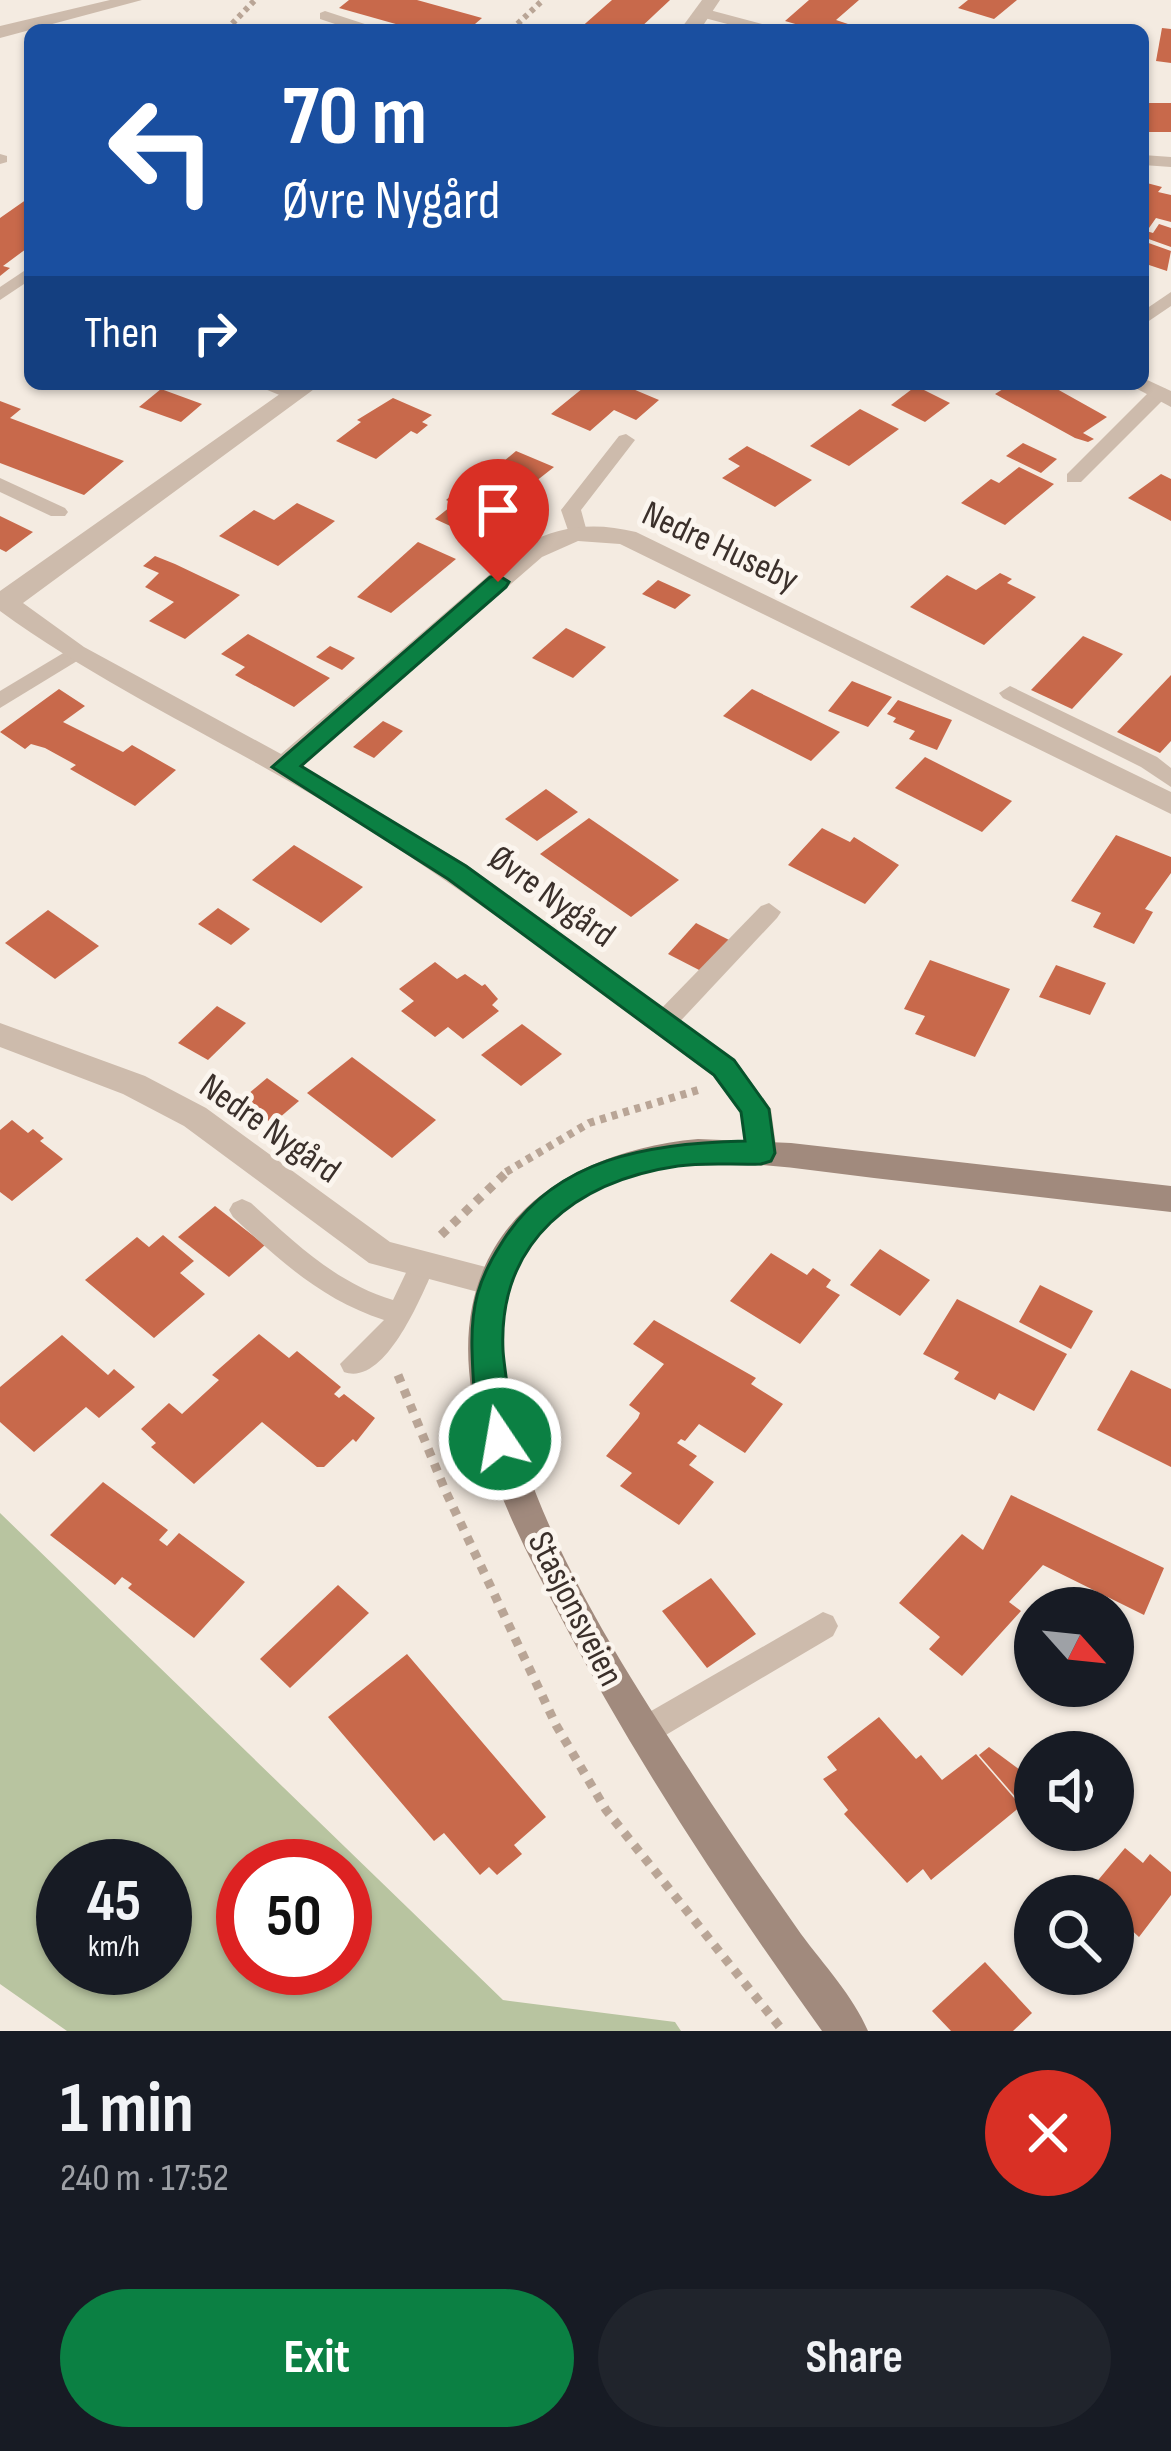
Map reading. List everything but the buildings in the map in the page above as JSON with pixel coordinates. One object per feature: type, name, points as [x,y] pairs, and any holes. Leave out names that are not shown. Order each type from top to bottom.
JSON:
[{"type":"main road","name":"Stasjonsveien","points":[[847,2031],[709,1839],[643,1732],[543,1545],[500,1439],[485,1348],[493,1282],[525,1229],[548,1205],[603,1172],[680,1154],[761,1153],[1171,1199]]},
{"type":"street","points":[[33,24],[133,0]]},
{"type":"street","points":[[3,601],[302,390]]},
{"type":"street","points":[[284,767],[533,551],[555,537],[577,532]]},
{"type":"street","name":"Nedre Huseby","points":[[577,532],[627,538],[1171,804]]},
{"type":"street","name":"Øvre Nygård","points":[[3,601],[75,653],[284,767],[457,872],[724,1068],[755,1109],[761,1153]]},
{"type":"street","name":"Nedre Nygård","points":[[0,1035],[166,1101],[221,1133],[366,1244],[422,1266],[493,1282]]},
{"type":"lane","points":[[707,6],[753,24]]},
{"type":"lane","points":[[325,16],[350,24]]},
{"type":"lane","points":[[0,295],[24,277]]},
{"type":"lane","points":[[1074,478],[1156,392]]},
{"type":"lane","points":[[577,532],[571,510],[626,440]]},
{"type":"lane","points":[[0,484],[58,512]]},
{"type":"lane","points":[[0,701],[75,653]]},
{"type":"lane","points":[[1010,693],[1149,762],[1171,779]]},
{"type":"lane","points":[[663,1023],[770,912]]},
{"type":"lane","points":[[242,1210],[321,1282],[398,1321]]},
{"type":"lane","points":[[354,1364],[398,1321],[422,1266]]},
{"type":"lane","points":[[643,1732],[823,1626]]},
{"type":"path","points":[[232,24],[255,0]]},
{"type":"path","points":[[518,24],[543,0]]},
{"type":"path","points":[[440,1236],[495,1178],[557,1136],[627,1107],[706,1089]]},
{"type":"path","points":[[398,1321],[396,1369],[411,1411],[556,1725],[606,1810],[783,2031]]},
{"type":"green space","points":[[0,1513],[337,1839],[216,1839],[216,1995],[372,1995],[372,1873],[503,2000],[675,2022],[681,2031],[67,2031],[0,1984]]},
{"type":"route","points":[[498,582],[284,767],[457,872],[724,1068],[755,1109],[761,1153],[641,1159],[572,1188],[525,1229],[493,1282],[486,1310],[489,1392],[500,1439]]}]
